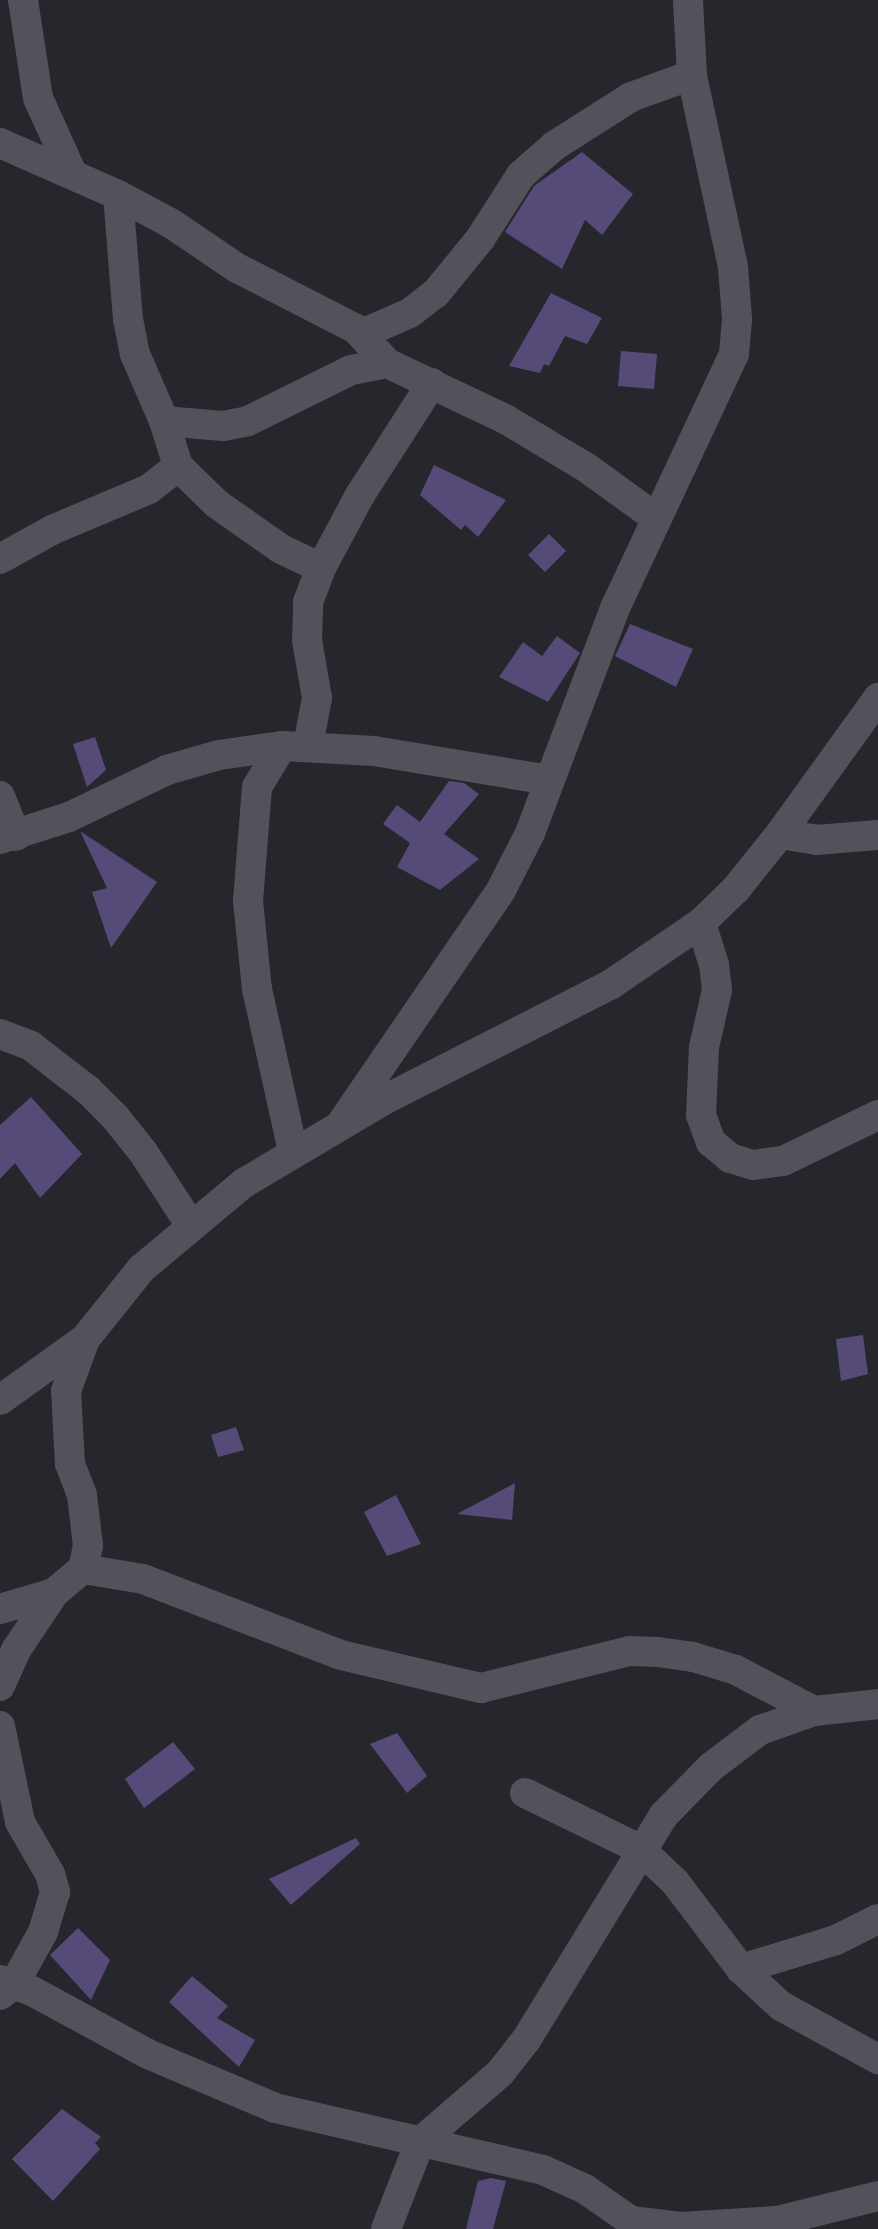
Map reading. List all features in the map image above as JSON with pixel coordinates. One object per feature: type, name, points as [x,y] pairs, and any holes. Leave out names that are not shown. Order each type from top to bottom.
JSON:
[{"type":"street","points":[[23,0],[38,98],[71,171]]},
{"type":"street","points":[[341,1124],[501,890],[530,833],[616,606],[656,518],[725,379],[734,354],[737,319],[733,267],[692,75],[688,0]]},
{"type":"street","points":[[364,333],[410,313],[436,293],[480,239],[521,175],[554,146],[631,97],[692,75]]},
{"type":"street","points":[[0,143],[71,171],[118,195],[172,224],[237,268],[364,333],[387,363],[468,398],[577,462],[656,518]]},
{"type":"street","points":[[118,195],[128,319],[135,354],[164,421],[177,466],[217,504],[281,549],[321,568]]},
{"type":"street","points":[[164,421],[212,426],[248,422],[351,370],[387,363]]},
{"type":"street","points":[[293,1151],[257,989],[248,901],[257,787],[295,746],[317,698],[306,624],[308,602],[321,568],[360,495],[432,383]]},
{"type":"street","points":[[0,559],[52,530],[149,489],[177,466]]},
{"type":"street","points":[[0,1686],[16,1650],[54,1593],[82,1569],[88,1546],[82,1495],[70,1464],[66,1391],[85,1339],[141,1269],[190,1224],[293,1151],[610,985],[701,923],[736,889],[780,834],[878,698]]},
{"type":"street","points":[[0,796],[8,838],[69,818],[167,771],[219,755],[295,746],[438,759],[549,780]]},
{"type":"street","points":[[780,834],[816,840],[878,835]]},
{"type":"street","points":[[701,923],[714,965],[717,990],[704,1047],[701,1115],[711,1142],[730,1158],[753,1165],[783,1161],[878,1115]]},
{"type":"street","points":[[0,1034],[38,1051],[115,1117],[190,1224]]},
{"type":"street","points":[[3,1390],[85,1339]]},
{"type":"street","points":[[82,1569],[143,1579],[341,1655],[481,1688],[629,1651],[658,1653],[693,1657],[736,1670],[814,1711]]},
{"type":"street","points":[[0,1609],[54,1593]]},
{"type":"street","points":[[386,2229],[420,2142],[493,2080],[526,2040],[640,1849],[663,1816],[711,1767],[760,1730],[814,1711],[878,1704]]},
{"type":"street","points":[[0,1726],[20,1822],[50,1874],[55,1892],[43,1932],[5,1986],[148,2054],[275,2108],[543,2170],[585,2189],[626,2225],[681,2227],[777,2221],[878,2196]]},
{"type":"street","points":[[525,1793],[640,1849],[675,1882],[741,1969],[798,2016],[878,2059]]},
{"type":"street","points":[[741,1969],[836,1940],[878,1919]]},
{"type":"building","points":[[582,152],[633,194],[602,235],[585,220],[562,269],[505,232],[534,186]]},
{"type":"building","points":[[551,293],[602,318],[587,344],[565,336],[549,366],[544,364],[540,373],[509,366]]},
{"type":"building","points":[[621,351],[657,354],[654,389],[618,386]]},
{"type":"building","points":[[434,465],[506,500],[478,537],[465,525],[461,530],[420,495]]},
{"type":"building","points":[[549,534],[566,551],[545,572],[528,555]]},
{"type":"building","points":[[630,624],[693,649],[676,687],[615,656]]},
{"type":"building","points":[[557,636],[580,653],[548,702],[499,677],[523,642],[542,656]]},
{"type":"building","points":[[95,737],[106,770],[87,787],[73,744]]},
{"type":"building","points":[[449,781],[464,783],[479,794],[444,834],[479,859],[440,890],[397,867],[410,843],[383,824],[397,805],[420,822]]},
{"type":"building","points":[[80,831],[157,882],[111,948],[92,892],[107,888]]},
{"type":"building","points":[[31,1097],[82,1154],[40,1198],[15,1163],[0,1179],[0,1125]]},
{"type":"building","points":[[863,1335],[868,1374],[841,1381],[836,1339]]},
{"type":"building","points":[[236,1427],[244,1450],[218,1457],[211,1435]]},
{"type":"building","points":[[515,1483],[512,1520],[457,1514]]},
{"type":"building","points":[[396,1495],[421,1544],[387,1556],[364,1512]]},
{"type":"building","points":[[397,1733],[427,1776],[407,1793],[370,1744]]},
{"type":"building","points":[[173,1742],[195,1769],[144,1808],[125,1779]]},
{"type":"building","points":[[356,1838],[360,1844],[291,1905],[269,1879]]},
{"type":"building","points":[[78,1928],[110,1960],[91,2000],[50,1955]]},
{"type":"building","points":[[192,1976],[228,2006],[217,2018],[255,2040],[239,2067],[169,2002]]},
{"type":"building","points":[[62,2109],[101,2137],[95,2143],[100,2149],[53,2201],[12,2159]]},
{"type":"building","points":[[491,2178],[506,2181],[493,2229],[466,2229],[478,2181]]}]
